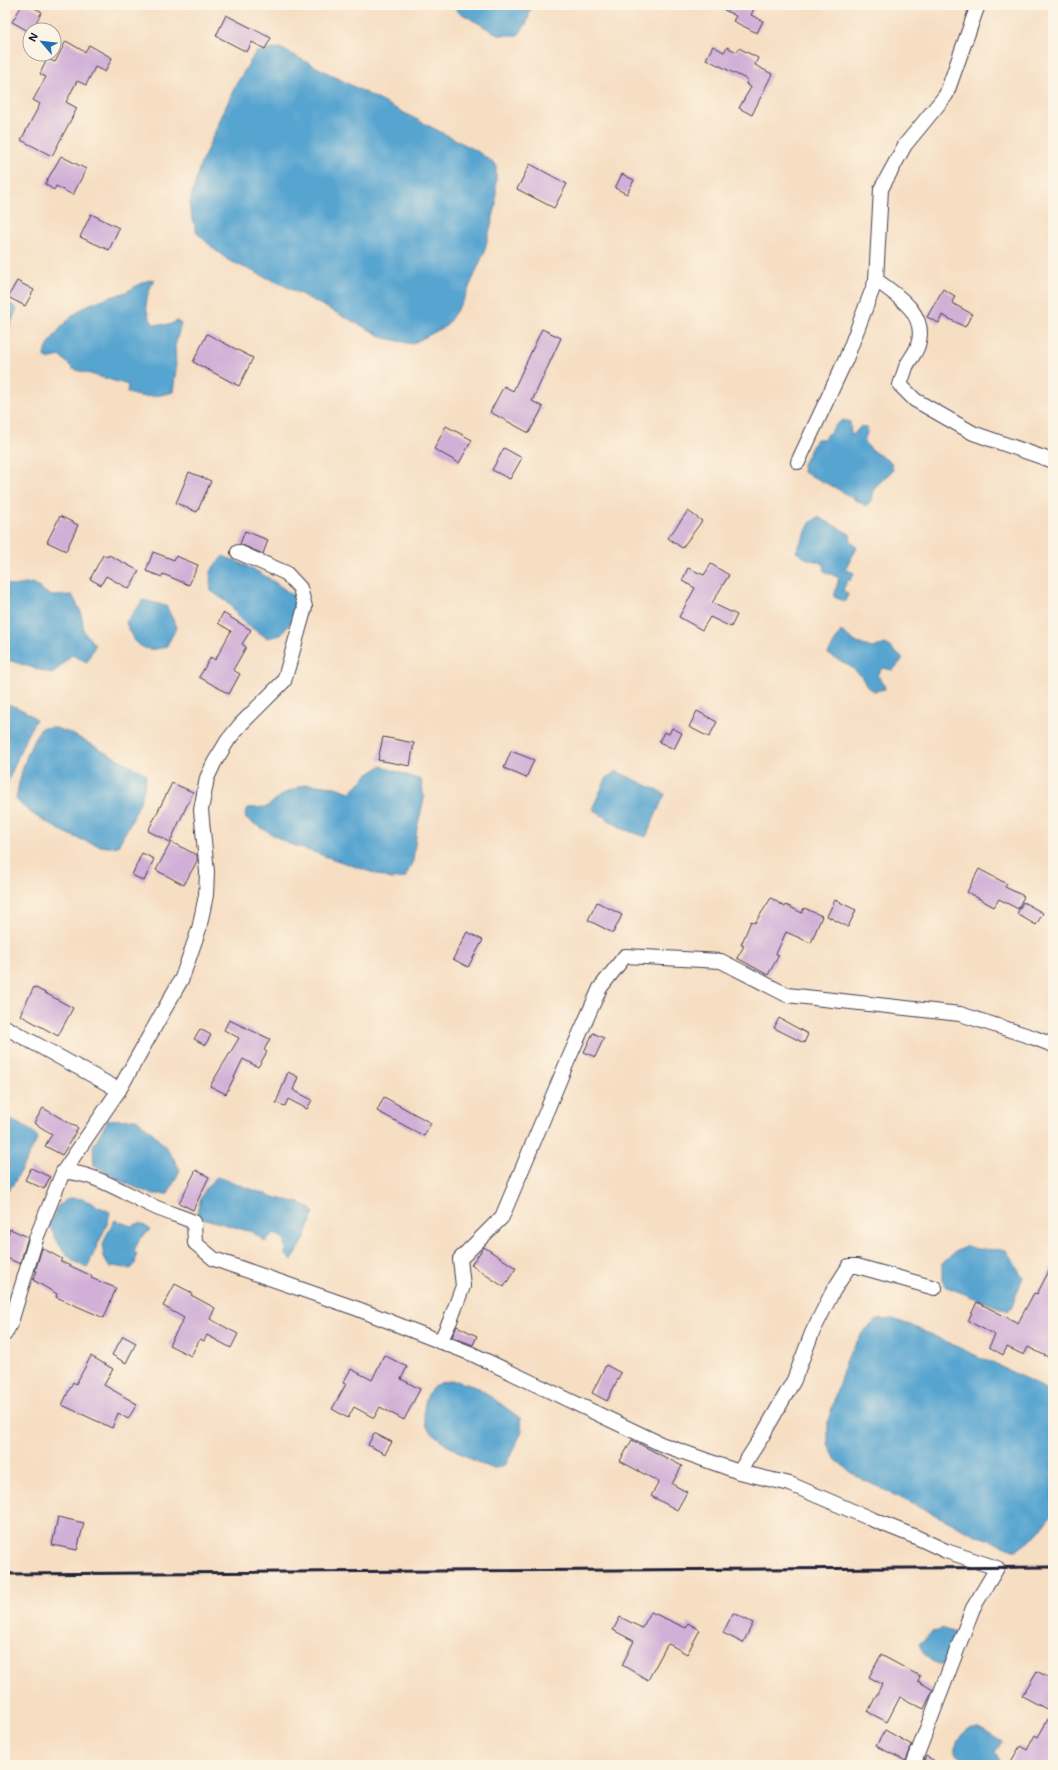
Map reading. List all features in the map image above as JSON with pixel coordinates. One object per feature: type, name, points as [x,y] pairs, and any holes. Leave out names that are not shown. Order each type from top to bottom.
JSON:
[{"type":"street","points":[[798,462],[846,359],[876,280],[881,189],[905,145],[946,96],[978,5]]},
{"type":"street","points":[[876,280],[901,298],[914,312],[920,326],[918,345],[906,366],[900,385],[915,400],[973,433],[1053,462]]},
{"type":"street","points":[[5,1334],[11,1322],[37,1236],[63,1172],[119,1090],[182,978],[199,929],[206,895],[207,872],[201,810],[207,778],[228,740],[284,681],[305,607],[300,588],[286,573],[238,552]]},
{"type":"street","points":[[440,1342],[450,1321],[463,1286],[460,1259],[502,1217],[600,988],[626,956],[721,961],[787,995],[960,1014],[1053,1045]]},
{"type":"street","points":[[5,1027],[119,1090]]},
{"type":"street","points":[[63,1172],[73,1171],[109,1184],[158,1208],[194,1222],[195,1243],[214,1259],[358,1309],[472,1354],[661,1444],[739,1472],[790,1484],[946,1551],[997,1568],[973,1608],[913,1765]]},
{"type":"street","points":[[739,1472],[794,1380],[812,1333],[832,1293],[848,1266],[857,1266],[935,1288]]},
{"type":"water","points":[[454,5],[531,5],[527,23],[518,35],[499,35],[457,11]]},
{"type":"water","points":[[280,48],[477,151],[496,165],[496,205],[484,253],[464,299],[446,326],[412,344],[385,338],[283,285],[228,260],[197,233],[189,207],[199,168],[235,86],[256,52]]},
{"type":"water","points":[[154,279],[146,302],[147,312],[153,324],[169,325],[177,321],[181,324],[175,346],[176,370],[173,392],[144,397],[138,396],[127,392],[128,385],[73,369],[60,356],[47,359],[44,355],[56,334],[68,320],[81,309],[93,303],[126,292]]},
{"type":"water","points":[[5,299],[17,309],[5,336]]},
{"type":"water","points":[[843,420],[850,422],[851,435],[854,434],[861,426],[868,429],[864,442],[874,452],[891,462],[893,470],[875,487],[872,500],[866,506],[834,487],[803,472],[802,466],[816,439],[824,439],[836,425]]},
{"type":"water","points":[[818,517],[850,534],[851,541],[857,548],[845,569],[854,573],[850,581],[848,579],[843,590],[848,594],[845,602],[834,597],[839,578],[824,571],[825,567],[822,563],[805,558],[796,552],[810,523]]},
{"type":"water","points":[[223,556],[262,574],[297,599],[294,618],[281,635],[267,638],[243,622],[230,604],[211,591],[211,572],[215,564]]},
{"type":"water","points":[[5,582],[12,586],[32,583],[51,596],[72,595],[81,612],[84,632],[95,645],[87,662],[72,655],[53,674],[5,659]]},
{"type":"water","points":[[143,600],[166,606],[177,627],[166,647],[153,649],[145,648],[137,643],[129,631],[126,622]]},
{"type":"water","points":[[841,631],[857,643],[872,648],[886,644],[903,659],[893,670],[882,668],[877,675],[884,684],[885,689],[875,691],[868,688],[861,676],[851,667],[828,654]]},
{"type":"water","points":[[6,704],[22,710],[36,719],[26,737],[5,789]]},
{"type":"water","points":[[53,727],[70,733],[146,774],[140,802],[118,846],[100,846],[74,836],[32,814],[16,799],[22,771],[36,736],[41,728]]},
{"type":"water","points":[[381,766],[421,780],[424,799],[417,828],[413,861],[405,878],[391,879],[287,843],[246,819],[245,814],[248,808],[267,807],[283,794],[306,784],[335,787],[350,792],[367,775]]},
{"type":"water","points":[[616,771],[665,794],[646,837],[623,829],[592,809],[606,779]]},
{"type":"water","points":[[5,1117],[29,1129],[38,1138],[13,1185],[5,1193]]},
{"type":"water","points":[[136,1119],[150,1130],[161,1142],[180,1170],[168,1194],[151,1194],[119,1180],[94,1165],[93,1146],[108,1120]]},
{"type":"water","points":[[217,1177],[279,1199],[300,1203],[310,1208],[314,1212],[304,1240],[292,1260],[286,1255],[285,1240],[275,1233],[268,1238],[266,1242],[252,1232],[202,1218],[197,1212],[200,1202],[206,1188]]},
{"type":"water","points":[[69,1198],[83,1199],[110,1212],[108,1222],[87,1268],[68,1256],[49,1225],[58,1206]]},
{"type":"water","points":[[115,1220],[131,1226],[140,1223],[151,1230],[140,1238],[134,1251],[137,1254],[135,1264],[131,1269],[114,1266],[110,1268],[103,1255],[105,1238]]},
{"type":"water","points":[[967,1246],[977,1249],[1006,1250],[1023,1277],[1012,1306],[1008,1311],[947,1287],[942,1281],[942,1263],[955,1252]]},
{"type":"water","points":[[893,1319],[910,1325],[1029,1380],[1053,1393],[1053,1512],[1036,1536],[1017,1550],[976,1535],[856,1476],[836,1460],[828,1445],[828,1421],[846,1360],[863,1332],[877,1320]]},
{"type":"water","points":[[456,1381],[479,1388],[520,1418],[522,1432],[505,1465],[494,1468],[479,1463],[448,1445],[427,1427],[424,1411],[428,1394],[440,1383]]},
{"type":"water","points":[[944,1629],[961,1635],[947,1666],[929,1659],[919,1644],[932,1632]]},
{"type":"water","points":[[970,1728],[979,1728],[1002,1742],[995,1752],[1003,1764],[971,1765],[966,1758],[958,1756],[955,1753],[956,1745],[959,1739]]},
{"type":"building","points":[[22,5],[29,5],[42,12],[36,22],[22,22],[22,28],[12,22]]},
{"type":"building","points":[[715,5],[756,5],[751,15],[763,21],[757,33],[733,21],[736,16]]},
{"type":"building","points":[[226,15],[271,38],[265,49],[252,42],[247,52],[216,36]]},
{"type":"building","points":[[66,41],[85,52],[89,45],[112,58],[105,72],[95,67],[86,85],[77,81],[66,102],[77,108],[52,156],[21,140],[40,104],[33,100],[46,77],[40,74],[46,62],[62,62],[62,49]]},
{"type":"building","points":[[713,46],[724,52],[727,47],[737,52],[739,48],[758,58],[755,65],[772,74],[752,115],[739,108],[751,87],[746,84],[748,80],[706,59]]},
{"type":"building","points":[[61,156],[86,169],[73,195],[56,186],[54,190],[45,184]]},
{"type":"building","points":[[530,164],[567,184],[554,208],[517,189]]},
{"type":"building","points":[[622,174],[634,180],[627,194],[615,188]]},
{"type":"building","points":[[91,214],[119,228],[109,250],[80,237]]},
{"type":"building","points":[[17,281],[34,290],[25,306],[8,297]]},
{"type":"building","points":[[943,289],[955,296],[952,303],[972,314],[965,327],[942,315],[939,323],[927,317]]},
{"type":"building","points":[[542,329],[561,338],[532,401],[543,407],[529,433],[490,412],[504,386],[513,391]]},
{"type":"building","points":[[207,334],[253,358],[239,386],[193,362]]},
{"type":"building","points":[[446,426],[472,440],[459,463],[434,449]]},
{"type":"building","points":[[504,448],[522,458],[510,479],[492,470]]},
{"type":"building","points":[[189,472],[211,481],[197,512],[176,503]]},
{"type":"building","points":[[688,511],[702,521],[682,548],[668,538]]},
{"type":"building","points":[[60,516],[78,525],[66,551],[47,542]]},
{"type":"building","points":[[245,531],[268,540],[263,554],[240,544]]},
{"type":"building","points":[[153,552],[174,560],[176,556],[198,565],[189,585],[163,574],[162,577],[146,571]]},
{"type":"building","points":[[103,555],[108,557],[109,555],[139,571],[129,589],[106,576],[101,585],[90,579]]},
{"type":"building","points":[[711,564],[729,575],[712,603],[737,615],[731,627],[710,617],[702,630],[679,617],[695,588],[682,581],[688,568],[704,575]]},
{"type":"building","points":[[223,613],[251,630],[242,644],[246,647],[233,670],[240,674],[229,694],[199,677],[211,657],[215,660],[231,631],[218,623]]},
{"type":"building","points":[[697,711],[717,722],[709,737],[689,727]]},
{"type":"building","points":[[672,728],[682,733],[674,749],[659,742],[664,732],[669,734]]},
{"type":"building","points":[[383,737],[414,743],[410,766],[378,760]]},
{"type":"building","points":[[511,751],[534,760],[526,778],[504,768]]},
{"type":"building","points":[[172,783],[193,792],[170,842],[148,831]]},
{"type":"building","points":[[171,842],[197,855],[197,861],[184,885],[156,870]]},
{"type":"building","points":[[142,853],[154,859],[144,881],[132,875]]},
{"type":"building","points":[[979,869],[1007,884],[1005,887],[1024,896],[1018,909],[999,899],[994,907],[967,892]]},
{"type":"building","points":[[771,898],[785,907],[786,905],[802,913],[804,908],[822,916],[811,943],[786,932],[776,954],[779,955],[768,975],[737,958],[744,946],[741,945],[751,921],[755,923]]},
{"type":"building","points":[[835,900],[856,910],[848,927],[827,916]]},
{"type":"building","points":[[597,902],[622,915],[613,933],[588,920]]},
{"type":"building","points":[[1023,902],[1043,913],[1036,925],[1017,914]]},
{"type":"building","points":[[467,932],[483,940],[468,967],[453,959]]},
{"type":"building","points":[[34,987],[73,1008],[58,1036],[20,1015]]},
{"type":"building","points":[[779,1018],[808,1034],[804,1043],[774,1028]]},
{"type":"building","points":[[229,1020],[270,1039],[264,1050],[267,1052],[258,1067],[243,1059],[226,1094],[210,1086],[239,1038],[224,1030]]},
{"type":"building","points":[[200,1029],[211,1035],[205,1045],[194,1039]]},
{"type":"building","points":[[593,1033],[604,1038],[595,1057],[584,1052]]},
{"type":"building","points":[[288,1072],[298,1077],[293,1090],[312,1100],[307,1109],[288,1099],[285,1106],[276,1103]]},
{"type":"building","points":[[384,1097],[431,1123],[424,1136],[377,1111]]},
{"type":"building","points":[[43,1108],[78,1128],[62,1155],[45,1146],[52,1134],[34,1123]]},
{"type":"building","points":[[31,1168],[50,1177],[44,1189],[25,1180]]},
{"type":"building","points":[[196,1170],[209,1177],[193,1210],[179,1203]]},
{"type":"building","points":[[10,1229],[28,1237],[20,1264],[5,1257],[5,1241]]},
{"type":"building","points":[[484,1247],[516,1268],[504,1287],[471,1265]]},
{"type":"building","points":[[42,1248],[62,1259],[60,1261],[92,1276],[91,1278],[116,1288],[104,1318],[56,1297],[57,1294],[33,1280],[37,1271],[35,1271]]},
{"type":"building","points":[[1053,1263],[1053,1351],[1050,1358],[1028,1347],[1024,1355],[1007,1347],[1003,1355],[989,1347],[995,1335],[968,1321],[977,1302],[1018,1323],[1034,1293],[1037,1294]]},
{"type":"building","points":[[175,1284],[192,1293],[191,1295],[215,1308],[210,1319],[238,1334],[231,1348],[207,1335],[204,1341],[200,1339],[191,1356],[169,1345],[184,1318],[163,1306]]},
{"type":"building","points":[[457,1326],[477,1336],[473,1345],[452,1337]]},
{"type":"building","points":[[123,1336],[136,1343],[126,1363],[112,1355]]},
{"type":"building","points":[[384,1355],[407,1367],[401,1379],[420,1389],[404,1420],[380,1407],[374,1418],[354,1407],[348,1418],[332,1409],[346,1384],[343,1383],[351,1369],[372,1380]]},
{"type":"building","points":[[91,1356],[113,1369],[104,1385],[137,1404],[128,1419],[118,1413],[112,1428],[62,1405],[73,1382],[76,1384]]},
{"type":"building","points":[[606,1365],[621,1373],[607,1401],[592,1393]]},
{"type":"building","points":[[374,1433],[392,1442],[385,1454],[368,1445]]},
{"type":"building","points":[[632,1440],[682,1466],[672,1484],[687,1492],[677,1510],[651,1496],[659,1482],[620,1461]]},
{"type":"building","points":[[58,1517],[84,1523],[77,1550],[52,1545]]},
{"type":"building","points":[[651,1612],[686,1628],[688,1623],[700,1630],[687,1654],[669,1644],[667,1645],[648,1680],[622,1665],[634,1641],[613,1630],[620,1617],[642,1628]]},
{"type":"building","points":[[733,1613],[753,1623],[743,1643],[723,1633]]},
{"type":"building","points":[[881,1655],[920,1676],[918,1681],[933,1690],[924,1709],[900,1697],[887,1722],[868,1712],[882,1684],[869,1677]]},
{"type":"building","points":[[1037,1671],[1053,1680],[1053,1763],[1050,1761],[1047,1765],[1009,1765],[1020,1746],[1027,1750],[1035,1735],[1038,1737],[1052,1712],[1022,1696]]},
{"type":"building","points":[[885,1730],[912,1745],[906,1761],[876,1746]]},
{"type":"building","points":[[926,1756],[942,1765],[922,1765]]},
{"type":"railway","points":[[5,1574],[1053,1567]]}]
